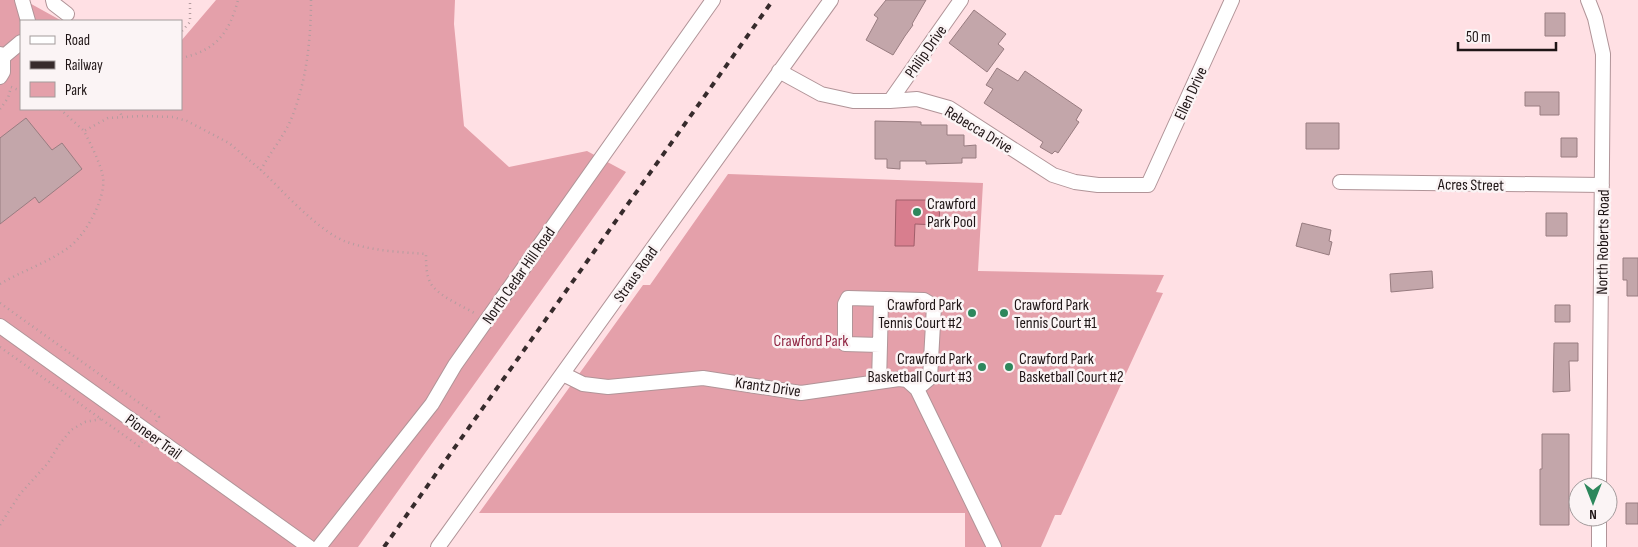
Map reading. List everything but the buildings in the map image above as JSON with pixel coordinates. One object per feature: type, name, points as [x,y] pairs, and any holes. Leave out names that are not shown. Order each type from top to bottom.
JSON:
[{"type":"street","points":[[22,0],[28,20]]},
{"type":"street","points":[[53,0],[54,4],[67,14]]},
{"type":"street","name":"North Cedar Hill Road","points":[[319,547],[432,404],[455,365],[713,0]]},
{"type":"street","name":"Straus Road","points":[[438,547],[831,0]]},
{"type":"street","name":"Philip Drive","points":[[890,101],[961,0]]},
{"type":"street","name":"Ellen Drive","points":[[1148,185],[1232,0]]},
{"type":"street","name":"North Roberts Road","points":[[1588,0],[1595,18],[1603,54],[1599,477]]},
{"type":"street","points":[[0,77],[3,72],[2,56],[20,43]]},
{"type":"street","name":"Rebecca Drive","points":[[779,70],[821,94],[853,101],[917,99],[949,108],[1053,175],[1075,182],[1098,185],[1148,185]]},
{"type":"street","name":"Acres Street","points":[[1340,182],[1602,185]]},
{"type":"street","points":[[880,345],[844,344],[845,312],[848,298],[924,300],[934,306],[930,378],[917,389],[994,547]]},
{"type":"street","points":[[880,382],[881,299]]},
{"type":"street","name":"Pioneer Trail","points":[[0,326],[309,547]]},
{"type":"street","name":"Krantz Drive","points":[[563,374],[583,384],[608,387],[703,378],[800,393],[899,379],[906,380],[917,389]]},
{"type":"street","points":[[1598,547],[1599,527]]},
{"type":"path","points":[[182,31],[190,22],[190,0]]},
{"type":"path","points":[[182,58],[208,49],[220,38],[228,27],[238,0]]},
{"type":"path","points":[[261,170],[288,125],[298,98],[308,52],[311,27],[310,0]]},
{"type":"path","points":[[0,109],[8,98],[11,87],[20,91]]},
{"type":"path","points":[[0,284],[28,271],[70,247],[92,221],[100,199],[103,178],[93,149],[84,131],[61,110]]},
{"type":"path","points":[[119,110],[122,117]]},
{"type":"path","points":[[84,131],[108,118],[172,117],[187,121],[228,143],[261,170],[324,229],[345,241],[383,250],[426,254],[426,267],[430,282],[444,296],[477,315]]},
{"type":"path","points":[[0,303],[159,416],[157,419]]},
{"type":"path","points":[[0,347],[139,446],[141,443]]},
{"type":"path","points":[[0,525],[20,494],[48,463],[59,445],[72,430],[85,422],[101,419]]},
{"type":"green space","points":[[0,0],[24,0],[60,20],[20,20],[20,110],[182,110],[182,40],[216,0],[455,0],[454,24],[464,126],[509,167],[587,151],[626,172],[358,547],[0,547]]},
{"type":"green space","name":"Crawford Park","points":[[728,174],[983,183],[978,271],[1164,275],[1156,292],[1163,293],[1061,515],[1055,515],[1041,547],[965,547],[965,513],[479,513],[643,285],[650,285]]},
{"type":"shaded area","name":"Crawford Park Pool","points":[[896,200],[940,200],[939,225],[915,224],[914,246],[895,246]]},
{"type":"railway","points":[[384,547],[773,0]]},
{"type":"place","name":"Crawford Park Pool","points":[[917,212]]},
{"type":"place","name":"Crawford Park Tennis Court #2","points":[[972,313]]},
{"type":"place","name":"Crawford Park Tennis Court #1","points":[[1004,313]]},
{"type":"place","name":"Crawford Park Basketball Court #3","points":[[982,367]]},
{"type":"place","name":"Crawford Park Basketball Court #2","points":[[1009,367]]}]
